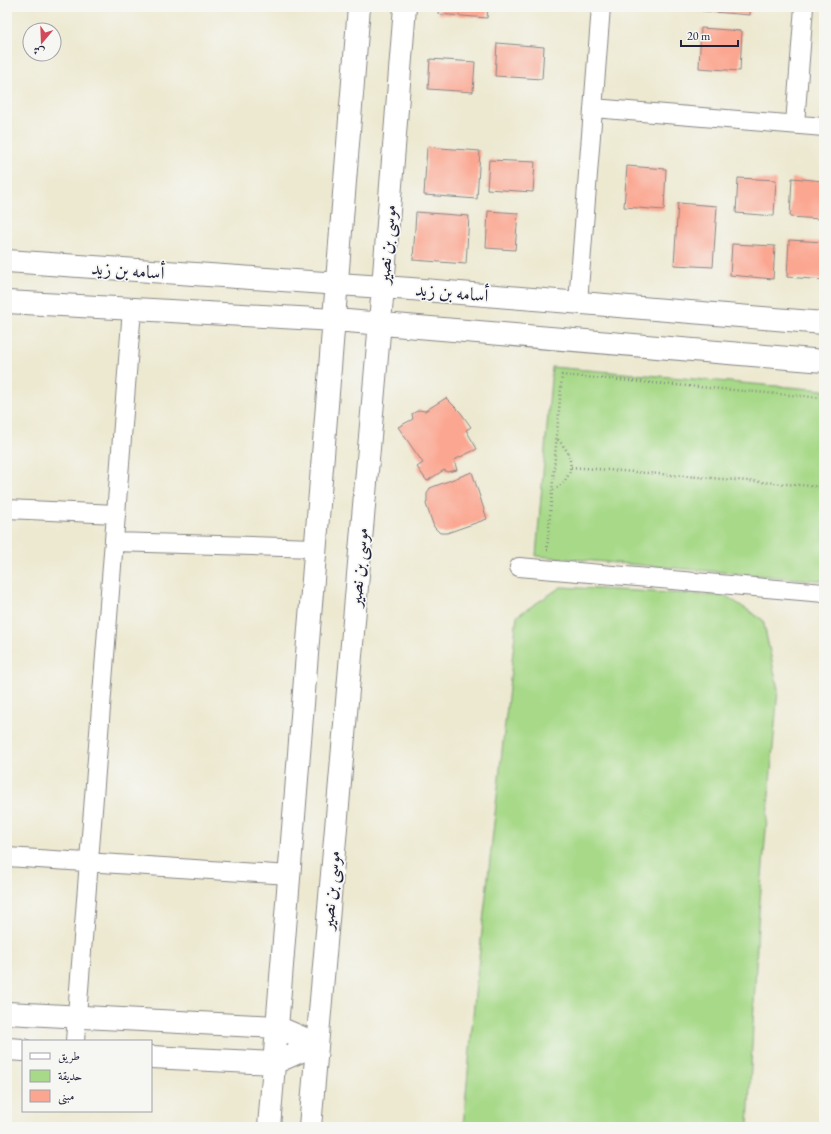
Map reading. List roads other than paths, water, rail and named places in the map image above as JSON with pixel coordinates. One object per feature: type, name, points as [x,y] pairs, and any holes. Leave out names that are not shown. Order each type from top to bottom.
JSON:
[{"type":"street","points":[[269,1127],[338,284],[359,7]]},
{"type":"street","name":"موسى بن نصير","points":[[310,1127],[380,325],[405,7]]},
{"type":"street","points":[[578,302],[601,7]]},
{"type":"street","points":[[795,124],[804,7]]},
{"type":"street","points":[[593,108],[824,126]]},
{"type":"street","name":"أسامه بن زيد","points":[[7,261],[383,287],[824,323]]},
{"type":"street","points":[[7,302],[335,320],[380,325],[824,361]]},
{"type":"street","points":[[75,1040],[132,309]]},
{"type":"street","points":[[7,509],[116,514]]},
{"type":"street","points":[[114,542],[316,548]]},
{"type":"street","points":[[519,566],[824,593]]},
{"type":"street","points":[[7,857],[290,875]]},
{"type":"street","points":[[7,1013],[277,1027],[317,1044]]},
{"type":"street","points":[[152,1057],[274,1063],[317,1044]]},
{"type":"street","points":[[7,1049],[22,1050]]}]
